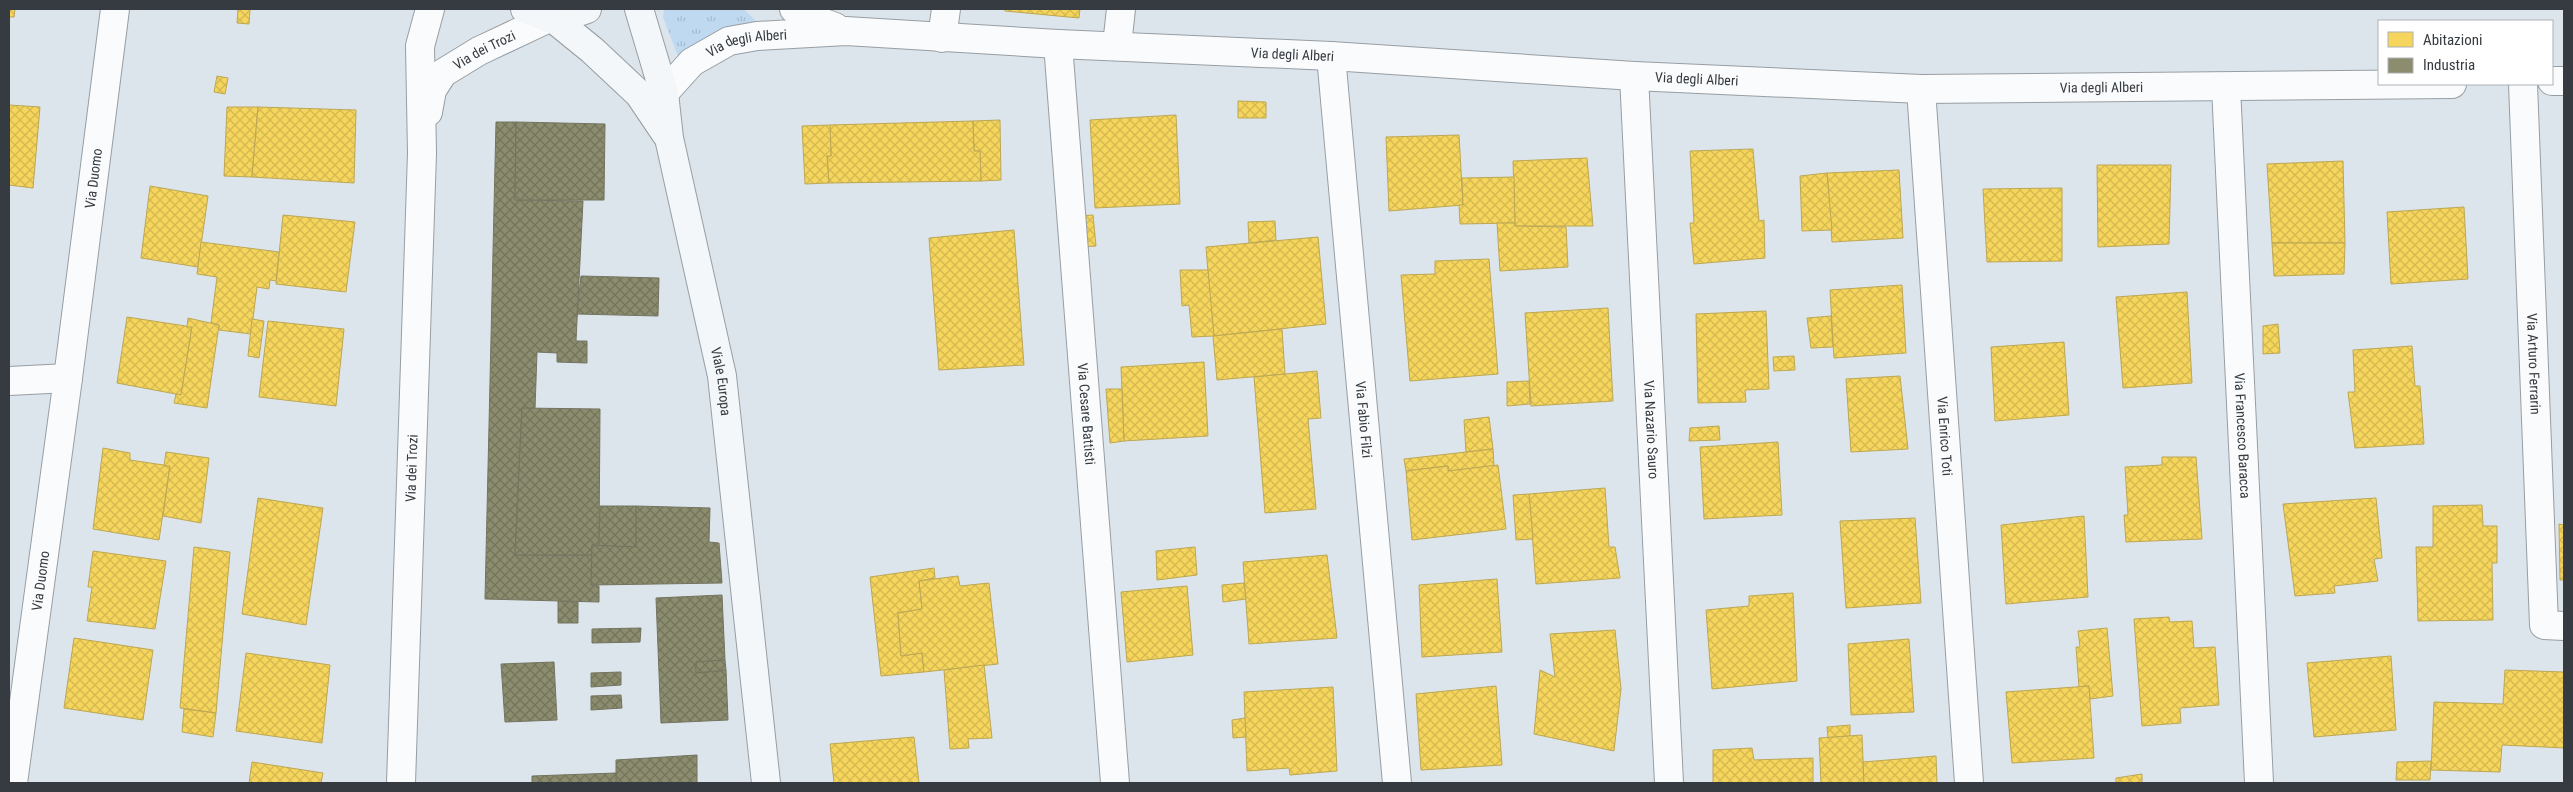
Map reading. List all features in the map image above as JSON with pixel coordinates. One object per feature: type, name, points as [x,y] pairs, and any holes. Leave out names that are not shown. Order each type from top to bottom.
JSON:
[{"type":"main road","points":[[543,16],[587,9]]},
{"type":"main road","name":"Viale Europa","points":[[639,9],[664,93],[669,138],[722,376],[766,783]]},
{"type":"main road","name":"Viale Europa","points":[[543,16],[592,50],[639,94],[669,138]]},
{"type":"main road","name":"Viale Europa","points":[[750,629],[774,783]]},
{"type":"street","name":"Via Duomo","points":[[13,783],[68,378],[115,9]]},
{"type":"street","name":"Via dei Trozi","points":[[401,783],[422,154],[420,46],[430,9]]},
{"type":"street","name":"Via degli Alberi","points":[[794,9],[804,16],[846,31]]},
{"type":"street","points":[[942,38],[946,9]]},
{"type":"street","points":[[1117,45],[1121,9]]},
{"type":"street","name":"Via dei Trozi","points":[[422,154],[432,90],[443,73],[543,16]]},
{"type":"street","name":"Via degli Alberi","points":[[664,93],[692,62],[728,41],[757,36],[846,31],[1058,44],[1117,45],[1331,56],[1634,76],[1921,89],[2378,85]]},
{"type":"street","name":"Via Cesare Battisti","points":[[1058,44],[1115,783]]},
{"type":"street","name":"Via Fabio Filzi","points":[[1331,56],[1396,783]]},
{"type":"street","name":"Via Nazario Sauro","points":[[1634,76],[1669,783]]},
{"type":"street","name":"Via Arturo Ferrarin","points":[[2523,85],[2544,625],[2564,626]]},
{"type":"street","name":"Via Francesco Baracca","points":[[2226,87],[2259,783]]},
{"type":"street","name":"Via Enrico Toti","points":[[1921,89],[1969,783]]},
{"type":"street","points":[[9,380],[68,378]]},
{"type":"green space","points":[[664,9],[744,9],[757,22],[712,36],[679,59],[663,17]]},
{"type":"building: Abitazioni","points":[[9,9],[15,9],[14,17],[9,17]]},
{"type":"building: Abitazioni","points":[[238,9],[250,9],[249,24],[237,23]]},
{"type":"building: Abitazioni","points":[[1005,9],[1080,9],[1079,18],[1005,11]]},
{"type":"building: Abitazioni","points":[[217,76],[228,78],[225,94],[214,92]]},
{"type":"building: Abitazioni","points":[[1238,101],[1266,102],[1266,118],[1238,118]]},
{"type":"building: Abitazioni","points":[[9,105],[40,107],[33,188],[9,185]]},
{"type":"building: Abitazioni","points":[[227,107],[258,107],[252,177],[224,176]]},
{"type":"building: Abitazioni","points":[[258,107],[356,110],[354,183],[252,177]]},
{"type":"building: Abitazioni","points":[[1176,115],[1180,204],[1095,208],[1090,120]]},
{"type":"building: Abitazioni","points":[[1000,120],[1001,180],[981,181],[980,151],[974,151],[973,121]]},
{"type":"building: Abitazioni","points":[[973,121],[974,151],[980,151],[981,181],[829,183],[827,156],[831,156],[830,125]]},
{"type":"building: Abitazioni","points":[[830,125],[831,156],[827,156],[829,183],[805,184],[802,126]]},
{"type":"building: Abitazioni","points":[[1459,135],[1463,205],[1389,211],[1386,137]]},
{"type":"building: Abitazioni","points":[[1753,149],[1759,221],[1764,220],[1765,258],[1694,264],[1690,223],[1694,223],[1690,151]]},
{"type":"building: Abitazioni","points":[[1587,158],[1593,226],[1515,226],[1513,161]]},
{"type":"building: Abitazioni","points":[[2343,161],[2345,243],[2272,243],[2267,164]]},
{"type":"building: Abitazioni","points":[[2097,165],[2171,165],[2169,244],[2098,247]]},
{"type":"building: Abitazioni","points":[[1899,170],[1903,238],[1832,242],[1827,173]]},
{"type":"building: Abitazioni","points":[[1827,173],[1832,230],[1802,231],[1800,176]]},
{"type":"building: Abitazioni","points":[[1514,177],[1515,223],[1460,224],[1459,205],[1463,205],[1462,178]]},
{"type":"building: Abitazioni","points":[[150,186],[208,196],[198,267],[141,258]]},
{"type":"building: Abitazioni","points":[[2062,188],[2062,261],[1987,262],[1983,189]]},
{"type":"building: Abitazioni","points":[[2464,207],[2468,279],[2391,284],[2387,212]]},
{"type":"building: Abitazioni","points":[[283,215],[355,222],[346,292],[276,284]]},
{"type":"building: Abitazioni","points":[[1093,215],[1096,246],[1081,247],[1078,216]]},
{"type":"building: Abitazioni","points":[[1275,221],[1276,240],[1249,243],[1248,222]]},
{"type":"building: Abitazioni","points":[[1497,223],[1515,223],[1515,226],[1566,227],[1568,267],[1500,271]]},
{"type":"building: Abitazioni","points":[[1014,230],[1024,365],[939,370],[929,238]]},
{"type":"building: Abitazioni","points":[[1318,237],[1326,324],[1213,336],[1206,247]]},
{"type":"building: Abitazioni","points":[[201,242],[279,252],[276,281],[270,280],[269,289],[257,287],[251,334],[219,330],[219,325],[211,323],[217,277],[197,274]]},
{"type":"building: Abitazioni","points":[[2272,243],[2345,243],[2344,274],[2274,276]]},
{"type":"building: Abitazioni","points":[[1489,259],[1498,374],[1410,381],[1401,275],[1435,274],[1435,261]]},
{"type":"building: Abitazioni","points":[[1180,270],[1208,270],[1214,336],[1192,337],[1189,305],[1182,306]]},
{"type":"building: Abitazioni","points":[[1902,285],[1906,353],[1834,358],[1830,290]]},
{"type":"building: Abitazioni","points":[[2187,292],[2192,383],[2123,388],[2116,297]]},
{"type":"building: Abitazioni","points":[[1608,308],[1613,401],[1531,406],[1525,313]]},
{"type":"building: Abitazioni","points":[[1766,311],[1769,389],[1745,390],[1746,402],[1698,403],[1696,314]]},
{"type":"building: Abitazioni","points":[[1831,316],[1833,347],[1811,348],[1807,318]]},
{"type":"building: Abitazioni","points":[[127,317],[192,327],[181,395],[117,383]]},
{"type":"building: Abitazioni","points":[[188,318],[219,325],[207,408],[174,403],[176,394],[181,395],[192,327],[187,327]]},
{"type":"building: Abitazioni","points":[[252,319],[264,321],[259,358],[248,356]]},
{"type":"building: Abitazioni","points":[[268,321],[344,329],[336,406],[259,397]]},
{"type":"building: Abitazioni","points":[[2278,324],[2280,353],[2263,354],[2263,326]]},
{"type":"building: Abitazioni","points":[[1282,329],[1285,374],[1217,380],[1213,336]]},
{"type":"building: Abitazioni","points":[[2064,342],[2069,415],[1995,421],[1991,347]]},
{"type":"building: Abitazioni","points":[[2412,346],[2415,386],[2420,386],[2424,444],[2355,448],[2348,392],[2355,392],[2353,350]]},
{"type":"building: Abitazioni","points":[[1794,356],[1795,370],[1774,371],[1773,357]]},
{"type":"building: Abitazioni","points":[[1204,362],[1208,436],[1124,441],[1121,367]]},
{"type":"building: Abitazioni","points":[[1317,371],[1321,418],[1308,419],[1316,509],[1265,513],[1254,377]]},
{"type":"building: Abitazioni","points":[[1900,376],[1908,449],[1851,452],[1846,379]]},
{"type":"building: Abitazioni","points":[[1529,381],[1530,404],[1507,406],[1507,382]]},
{"type":"building: Abitazioni","points":[[1106,389],[1122,389],[1124,441],[1110,443]]},
{"type":"building: Abitazioni","points":[[1489,417],[1493,449],[1466,452],[1464,420]]},
{"type":"building: Abitazioni","points":[[1719,426],[1720,440],[1689,441],[1690,428]]},
{"type":"building: Abitazioni","points":[[1778,442],[1782,515],[1704,519],[1700,447]]},
{"type":"building: Abitazioni","points":[[103,448],[130,453],[130,460],[170,466],[159,540],[93,529]]},
{"type":"building: Abitazioni","points":[[1493,449],[1494,466],[1448,471],[1448,466],[1406,471],[1404,459]]},
{"type":"building: Abitazioni","points":[[166,452],[209,458],[201,523],[163,516],[170,466],[164,466]]},
{"type":"building: Abitazioni","points":[[2162,457],[2196,457],[2202,539],[2126,542],[2124,515],[2128,515],[2125,467],[2162,465]]},
{"type":"building: Abitazioni","points":[[1498,465],[1506,529],[1412,540],[1406,471],[1448,466],[1448,471]]},
{"type":"building: Abitazioni","points":[[1605,488],[1609,547],[1615,547],[1620,578],[1536,584],[1529,494]]},
{"type":"building: Abitazioni","points":[[1529,494],[1533,539],[1516,540],[1513,495]]},
{"type":"building: Abitazioni","points":[[258,498],[323,508],[306,625],[242,614]]},
{"type":"building: Abitazioni","points":[[2376,498],[2382,558],[2374,559],[2378,581],[2334,586],[2335,593],[2295,596],[2283,504]]},
{"type":"building: Abitazioni","points":[[2482,505],[2483,526],[2497,526],[2497,563],[2492,563],[2493,620],[2418,621],[2416,547],[2433,547],[2433,506]]},
{"type":"building: Abitazioni","points":[[2084,516],[2088,597],[2006,604],[2001,525]]},
{"type":"building: Abitazioni","points":[[1915,518],[1921,603],[1846,608],[1840,521]]},
{"type":"building: Abitazioni","points":[[2559,524],[2564,525],[2564,580],[2560,580]]},
{"type":"building: Abitazioni","points":[[194,547],[230,552],[216,713],[180,708]]},
{"type":"building: Abitazioni","points":[[1195,547],[1197,575],[1157,580],[1156,551]]},
{"type":"building: Abitazioni","points":[[93,551],[166,561],[155,629],[87,621],[92,587],[88,587]]},
{"type":"building: Abitazioni","points":[[1327,555],[1337,638],[1249,644],[1243,562]]},
{"type":"building: Abitazioni","points":[[934,568],[935,578],[919,581],[922,609],[898,613],[901,656],[922,653],[924,672],[881,676],[870,577]]},
{"type":"building: Abitazioni","points":[[958,576],[960,586],[989,583],[998,664],[924,672],[922,653],[901,656],[898,613],[922,609],[919,581]]},
{"type":"building: Abitazioni","points":[[1497,579],[1502,652],[1422,657],[1419,585]]},
{"type":"building: Abitazioni","points":[[1244,583],[1246,599],[1223,602],[1222,585]]},
{"type":"building: Abitazioni","points":[[1187,586],[1193,655],[1127,662],[1121,592]]},
{"type":"building: Abitazioni","points":[[1793,593],[1797,681],[1712,689],[1706,610],[1749,606],[1749,596]]},
{"type":"building: Abitazioni","points":[[2169,617],[2170,622],[2192,621],[2194,648],[2215,647],[2219,705],[2180,708],[2181,723],[2142,726],[2134,619]]},
{"type":"building: Abitazioni","points":[[2107,628],[2113,696],[2090,699],[2089,686],[2079,687],[2076,647],[2080,647],[2078,631]]},
{"type":"building: Abitazioni","points":[[1615,630],[1621,689],[1614,751],[1534,734],[1540,670],[1555,677],[1550,634]]},
{"type":"building: Abitazioni","points":[[74,638],[153,650],[143,720],[64,708]]},
{"type":"building: Abitazioni","points":[[1909,639],[1914,712],[1851,715],[1848,644]]},
{"type":"building: Abitazioni","points":[[246,653],[330,665],[322,743],[236,731]]},
{"type":"building: Abitazioni","points":[[2391,656],[2396,730],[2314,737],[2307,663]]},
{"type":"building: Abitazioni","points":[[984,665],[992,738],[968,739],[969,748],[950,749],[944,670]]},
{"type":"building: Abitazioni","points":[[2505,670],[2564,672],[2564,748],[2502,745],[2500,772],[2431,770],[2434,702],[2503,704]]},
{"type":"building: Abitazioni","points":[[1496,686],[1502,765],[1421,770],[1416,694]]},
{"type":"building: Abitazioni","points":[[2089,686],[2094,758],[2012,763],[2006,692]]},
{"type":"building: Abitazioni","points":[[1333,687],[1337,771],[1290,775],[1289,768],[1247,771],[1244,692]]},
{"type":"building: Abitazioni","points":[[184,709],[216,713],[213,737],[182,732]]},
{"type":"building: Abitazioni","points":[[1245,718],[1246,737],[1233,738],[1232,720]]},
{"type":"building: Abitazioni","points":[[1850,725],[1850,736],[1828,738],[1827,727]]},
{"type":"building: Abitazioni","points":[[1862,735],[1864,783],[1821,783],[1819,738]]},
{"type":"building: Abitazioni","points":[[914,737],[919,783],[834,783],[830,744]]},
{"type":"building: Abitazioni","points":[[1752,748],[1754,760],[1813,758],[1813,783],[1713,783],[1713,750]]},
{"type":"building: Abitazioni","points":[[1936,756],[1937,783],[1864,783],[1863,762]]},
{"type":"building: Abitazioni","points":[[2431,761],[2430,780],[2396,780],[2397,762]]},
{"type":"building: Abitazioni","points":[[252,762],[323,773],[321,783],[249,783]]},
{"type":"building: Abitazioni","points":[[2142,774],[2142,783],[2116,783],[2116,778]]},
{"type":"building: Industria","points":[[496,122],[516,122],[515,200],[583,201],[576,341],[587,341],[587,363],[557,362],[557,353],[537,352],[535,409],[522,408],[515,555],[592,555],[591,585],[599,586],[599,602],[485,599]]},
{"type":"building: Industria","points":[[516,122],[605,124],[604,200],[515,200]]},
{"type":"building: Industria","points":[[581,276],[659,278],[658,316],[577,314]]},
{"type":"building: Industria","points":[[522,408],[600,409],[599,546],[592,545],[592,555],[515,555]]},
{"type":"building: Industria","points":[[600,506],[636,506],[636,547],[599,546]]},
{"type":"building: Industria","points":[[636,506],[710,508],[709,542],[719,543],[722,583],[591,585],[592,545],[636,547]]},
{"type":"building: Industria","points":[[722,595],[725,660],[696,662],[696,673],[726,670],[728,720],[661,723],[656,598]]},
{"type":"building: Industria","points":[[558,601],[578,602],[578,623],[558,623]]},
{"type":"building: Industria","points":[[641,628],[640,642],[592,643],[592,629]]},
{"type":"building: Industria","points":[[725,660],[726,670],[696,673],[696,662]]},
{"type":"building: Industria","points":[[554,662],[557,720],[505,722],[501,664]]},
{"type":"building: Industria","points":[[621,672],[621,685],[591,687],[591,673]]},
{"type":"building: Industria","points":[[621,695],[622,708],[591,710],[591,696]]},
{"type":"building: Industria","points":[[697,755],[697,783],[616,783],[616,760]]},
{"type":"building: Industria","points":[[616,773],[616,783],[532,783],[532,776]]}]
